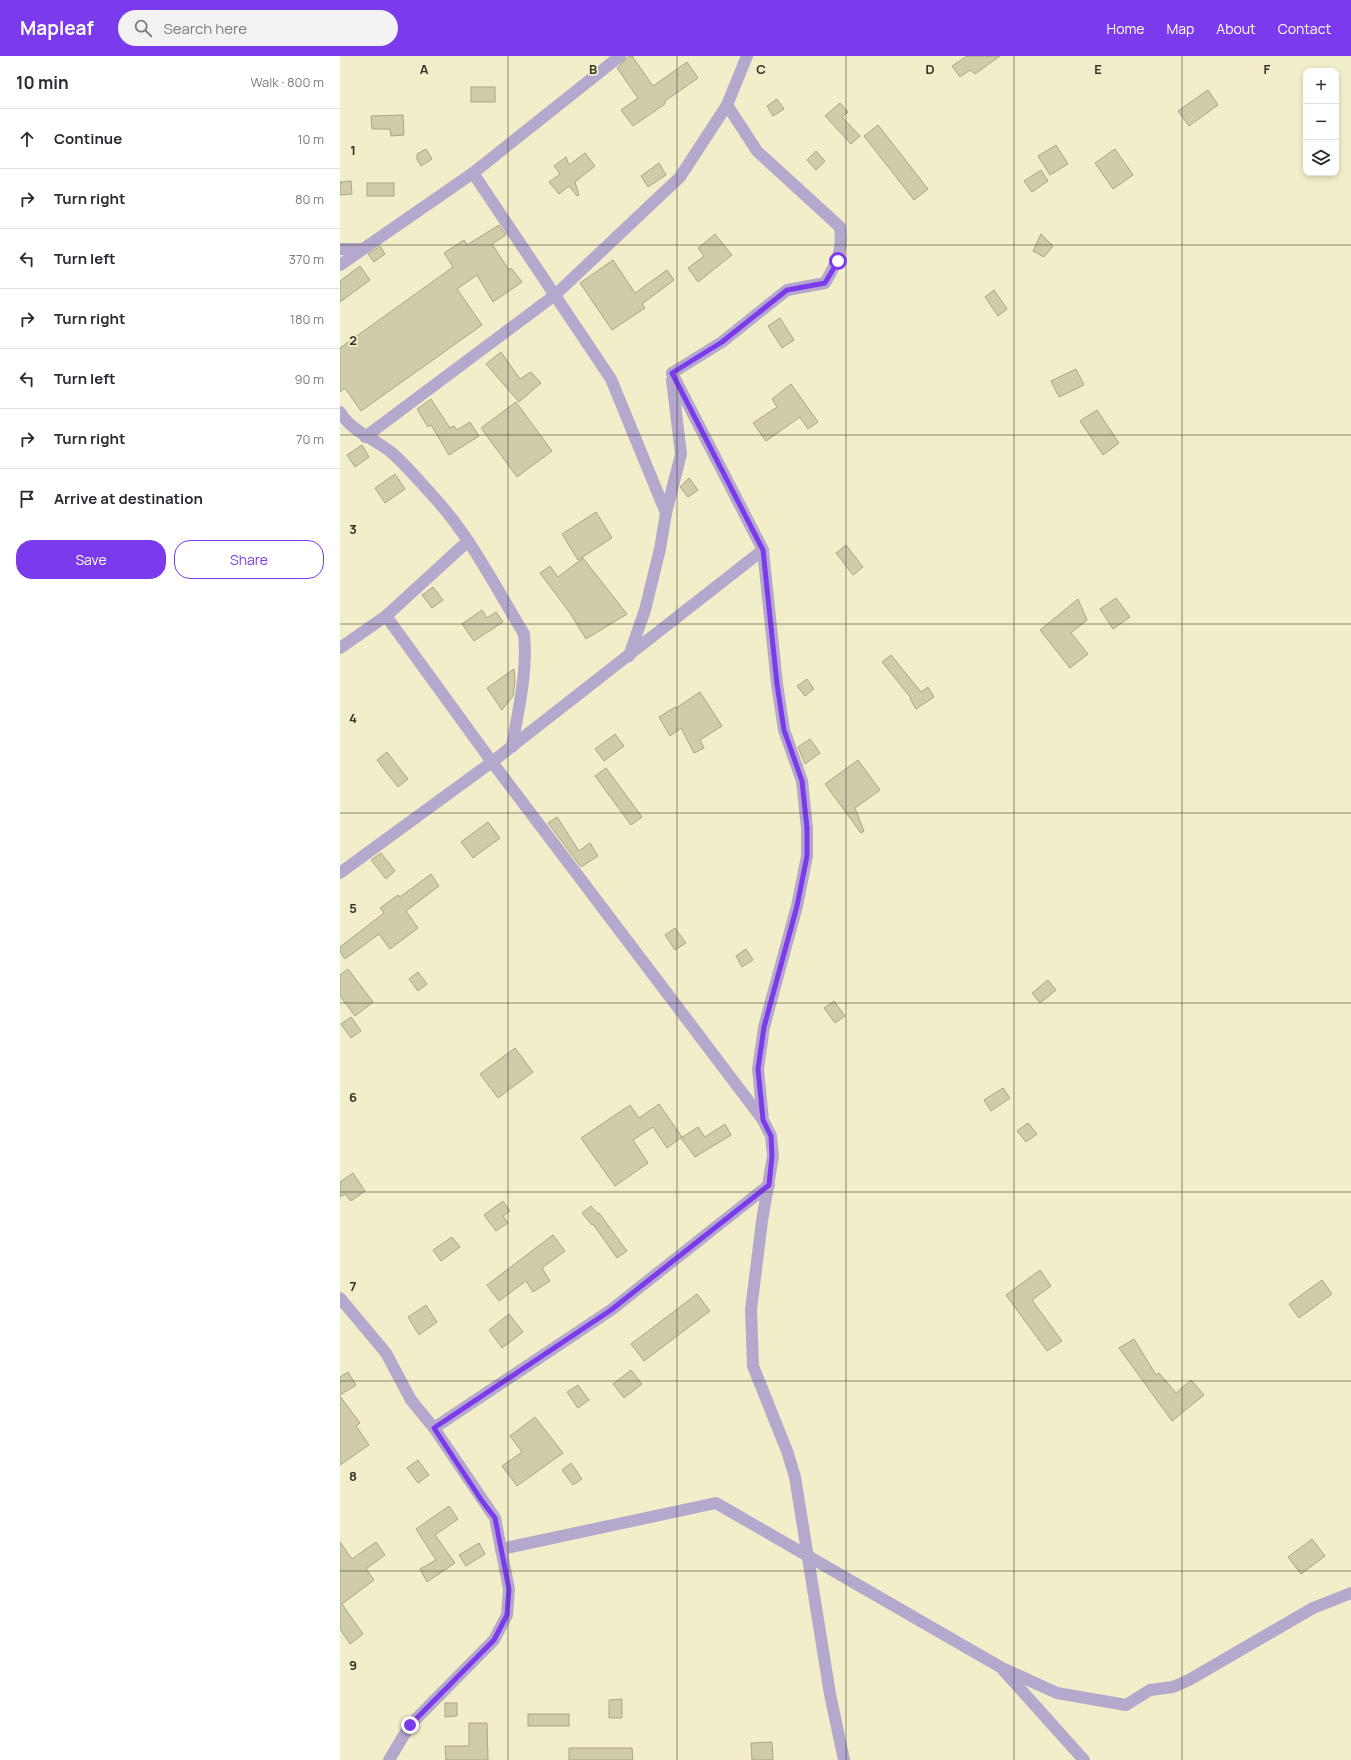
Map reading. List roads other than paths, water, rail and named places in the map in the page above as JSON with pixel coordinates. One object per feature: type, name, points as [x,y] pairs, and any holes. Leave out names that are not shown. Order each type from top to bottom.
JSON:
[{"type":"street","points":[[340,265],[361,249],[473,173],[620,56]]},
{"type":"street","points":[[365,436],[555,295],[680,177],[727,105],[747,56]]},
{"type":"street","points":[[672,373],[722,342],[787,290],[825,283],[838,261],[841,240],[840,227],[758,151],[727,105]]},
{"type":"street","points":[[473,173],[611,379],[666,513]]},
{"type":"street","points":[[340,249],[361,249]]},
{"type":"street","points":[[629,656],[645,610],[660,550],[666,513],[681,454],[672,373]]},
{"type":"street","points":[[672,373],[763,550],[777,684],[784,730],[802,781],[807,828],[807,856],[797,906],[764,1027],[758,1069],[763,1120]]},
{"type":"street","points":[[340,412],[343,417],[365,436],[392,453],[434,496],[468,541],[524,634],[525,668],[512,747]]},
{"type":"street","points":[[340,648],[386,616],[468,541]]},
{"type":"street","points":[[340,873],[512,747],[763,550]]},
{"type":"street","points":[[386,616],[492,762],[763,1120],[771,1136],[772,1156],[769,1185],[762,1221],[751,1310],[753,1366],[787,1451],[795,1477],[830,1694],[844,1760]]},
{"type":"street","points":[[434,1428],[611,1310],[769,1185]]},
{"type":"street","points":[[341,1301],[386,1353],[411,1400],[434,1428],[482,1501],[495,1518],[509,1589],[507,1615],[494,1640],[410,1725],[389,1760]]},
{"type":"street","points":[[501,1549],[716,1503],[1002,1668],[1057,1692],[1126,1705],[1150,1690],[1173,1687],[1189,1680],[1313,1608],[1351,1593]]},
{"type":"street","points":[[1002,1668],[1084,1760]]}]
